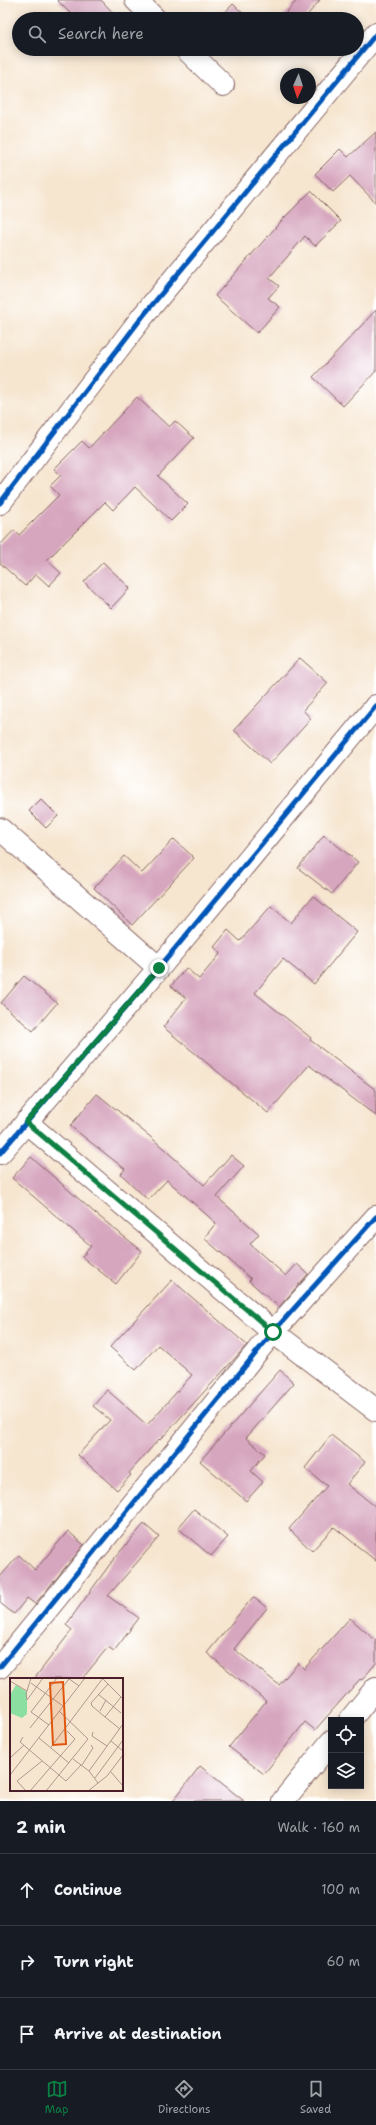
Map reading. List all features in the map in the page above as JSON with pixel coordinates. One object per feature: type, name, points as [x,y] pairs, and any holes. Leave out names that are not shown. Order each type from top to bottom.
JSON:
[{"type":"street","points":[[136,0],[148,12]]},
{"type":"street","points":[[364,49],[376,34]]},
{"type":"street","points":[[193,56],[223,85]]},
{"type":"street","points":[[0,503],[143,316],[358,56]]},
{"type":"street","points":[[0,1153],[159,968],[376,706]]},
{"type":"street","points":[[0,829],[159,968]]},
{"type":"street","points":[[26,1122],[273,1332],[376,1410]]},
{"type":"street","points":[[0,1667],[273,1332],[376,1217]]},
{"type":"street","points":[[352,1717],[376,1688]]},
{"type":"street","points":[[283,1801],[328,1746]]},
{"type":"building","points":[[57,0],[101,0],[112,12],[69,12]]},
{"type":"building","points":[[297,0],[320,0],[310,12],[287,12]]},
{"type":"building","points":[[233,4],[242,12],[226,12]]},
{"type":"building","points":[[376,132],[376,203],[350,176],[333,192],[315,174],[340,149],[348,157]]},
{"type":"building","points":[[311,191],[341,221],[315,246],[305,236],[269,278],[279,286],[268,298],[280,307],[257,333],[215,296],[283,219]]},
{"type":"building","points":[[376,310],[376,371],[343,406],[313,377]]},
{"type":"building","points":[[137,397],[169,427],[175,421],[194,438],[158,476],[188,504],[171,521],[135,487],[113,510],[105,502],[47,560],[61,573],[49,586],[36,574],[25,586],[0,563],[0,545],[14,530],[19,535],[59,495],[50,486],[61,475],[54,469],[82,441],[89,448]]},
{"type":"building","points":[[103,562],[130,588],[111,608],[84,582]]},
{"type":"building","points":[[300,658],[328,683],[303,710],[311,719],[270,764],[234,730]]},
{"type":"building","points":[[41,799],[58,816],[46,828],[29,811]]},
{"type":"building","points":[[324,835],[358,862],[332,894],[298,868]]},
{"type":"building","points":[[174,839],[194,858],[132,925],[94,888],[124,856],[142,873]]},
{"type":"building","points":[[313,896],[357,932],[314,984],[283,959],[255,993],[311,1038],[310,1040],[376,1090],[376,1116],[309,1065],[268,1113],[163,1027],[186,998],[171,986],[186,968],[199,979],[221,953],[214,947],[228,930],[240,941],[271,906],[291,923]]},
{"type":"building","points":[[24,976],[57,1003],[33,1031],[1,1003]]},
{"type":"building","points":[[97,1094],[153,1139],[204,1185],[231,1155],[244,1166],[217,1197],[259,1234],[250,1244],[286,1276],[297,1264],[308,1274],[279,1307],[249,1281],[251,1279],[204,1238],[216,1223],[167,1180],[148,1200],[121,1174],[125,1169],[70,1126]]},
{"type":"building","points":[[31,1157],[96,1214],[142,1251],[116,1284],[82,1257],[91,1246],[12,1178]]},
{"type":"building","points":[[172,1280],[247,1345],[160,1440],[159,1439],[129,1473],[131,1475],[117,1490],[78,1455],[110,1420],[93,1406],[107,1390],[147,1425],[192,1375],[158,1345],[136,1370],[110,1347]]},
{"type":"building","points":[[280,1370],[294,1383],[246,1438],[265,1454],[251,1471],[263,1482],[246,1501],[200,1461]]},
{"type":"building","points":[[331,1435],[365,1462],[347,1484],[376,1507],[376,1561],[334,1527],[312,1551],[289,1529],[327,1486],[305,1468]]},
{"type":"building","points":[[194,1509],[228,1537],[211,1556],[178,1528]]},
{"type":"building","points":[[144,1524],[159,1537],[108,1596],[139,1618],[114,1651],[108,1647],[83,1678],[35,1678],[72,1630],[66,1625],[113,1560]]},
{"type":"building","points":[[68,1531],[84,1545],[35,1604],[27,1598],[14,1614],[0,1603],[0,1577],[19,1555],[35,1570]]},
{"type":"building","points":[[253,1597],[267,1608],[234,1649],[279,1685],[298,1663],[304,1669],[350,1618],[376,1641],[376,1663],[362,1680],[360,1679],[315,1730],[305,1722],[264,1774],[229,1747],[266,1701],[207,1653]]},
{"type":"building","points":[[200,1766],[244,1801],[173,1801]]},
{"type":"cycle path","points":[[364,49],[376,34]]},
{"type":"cycle path","points":[[0,503],[143,316],[358,56]]},
{"type":"cycle path","points":[[0,1153],[159,968],[376,706]]},
{"type":"cycle path","points":[[0,1667],[273,1332],[376,1217]]},
{"type":"route","points":[[159,968],[26,1122],[273,1332]]}]
